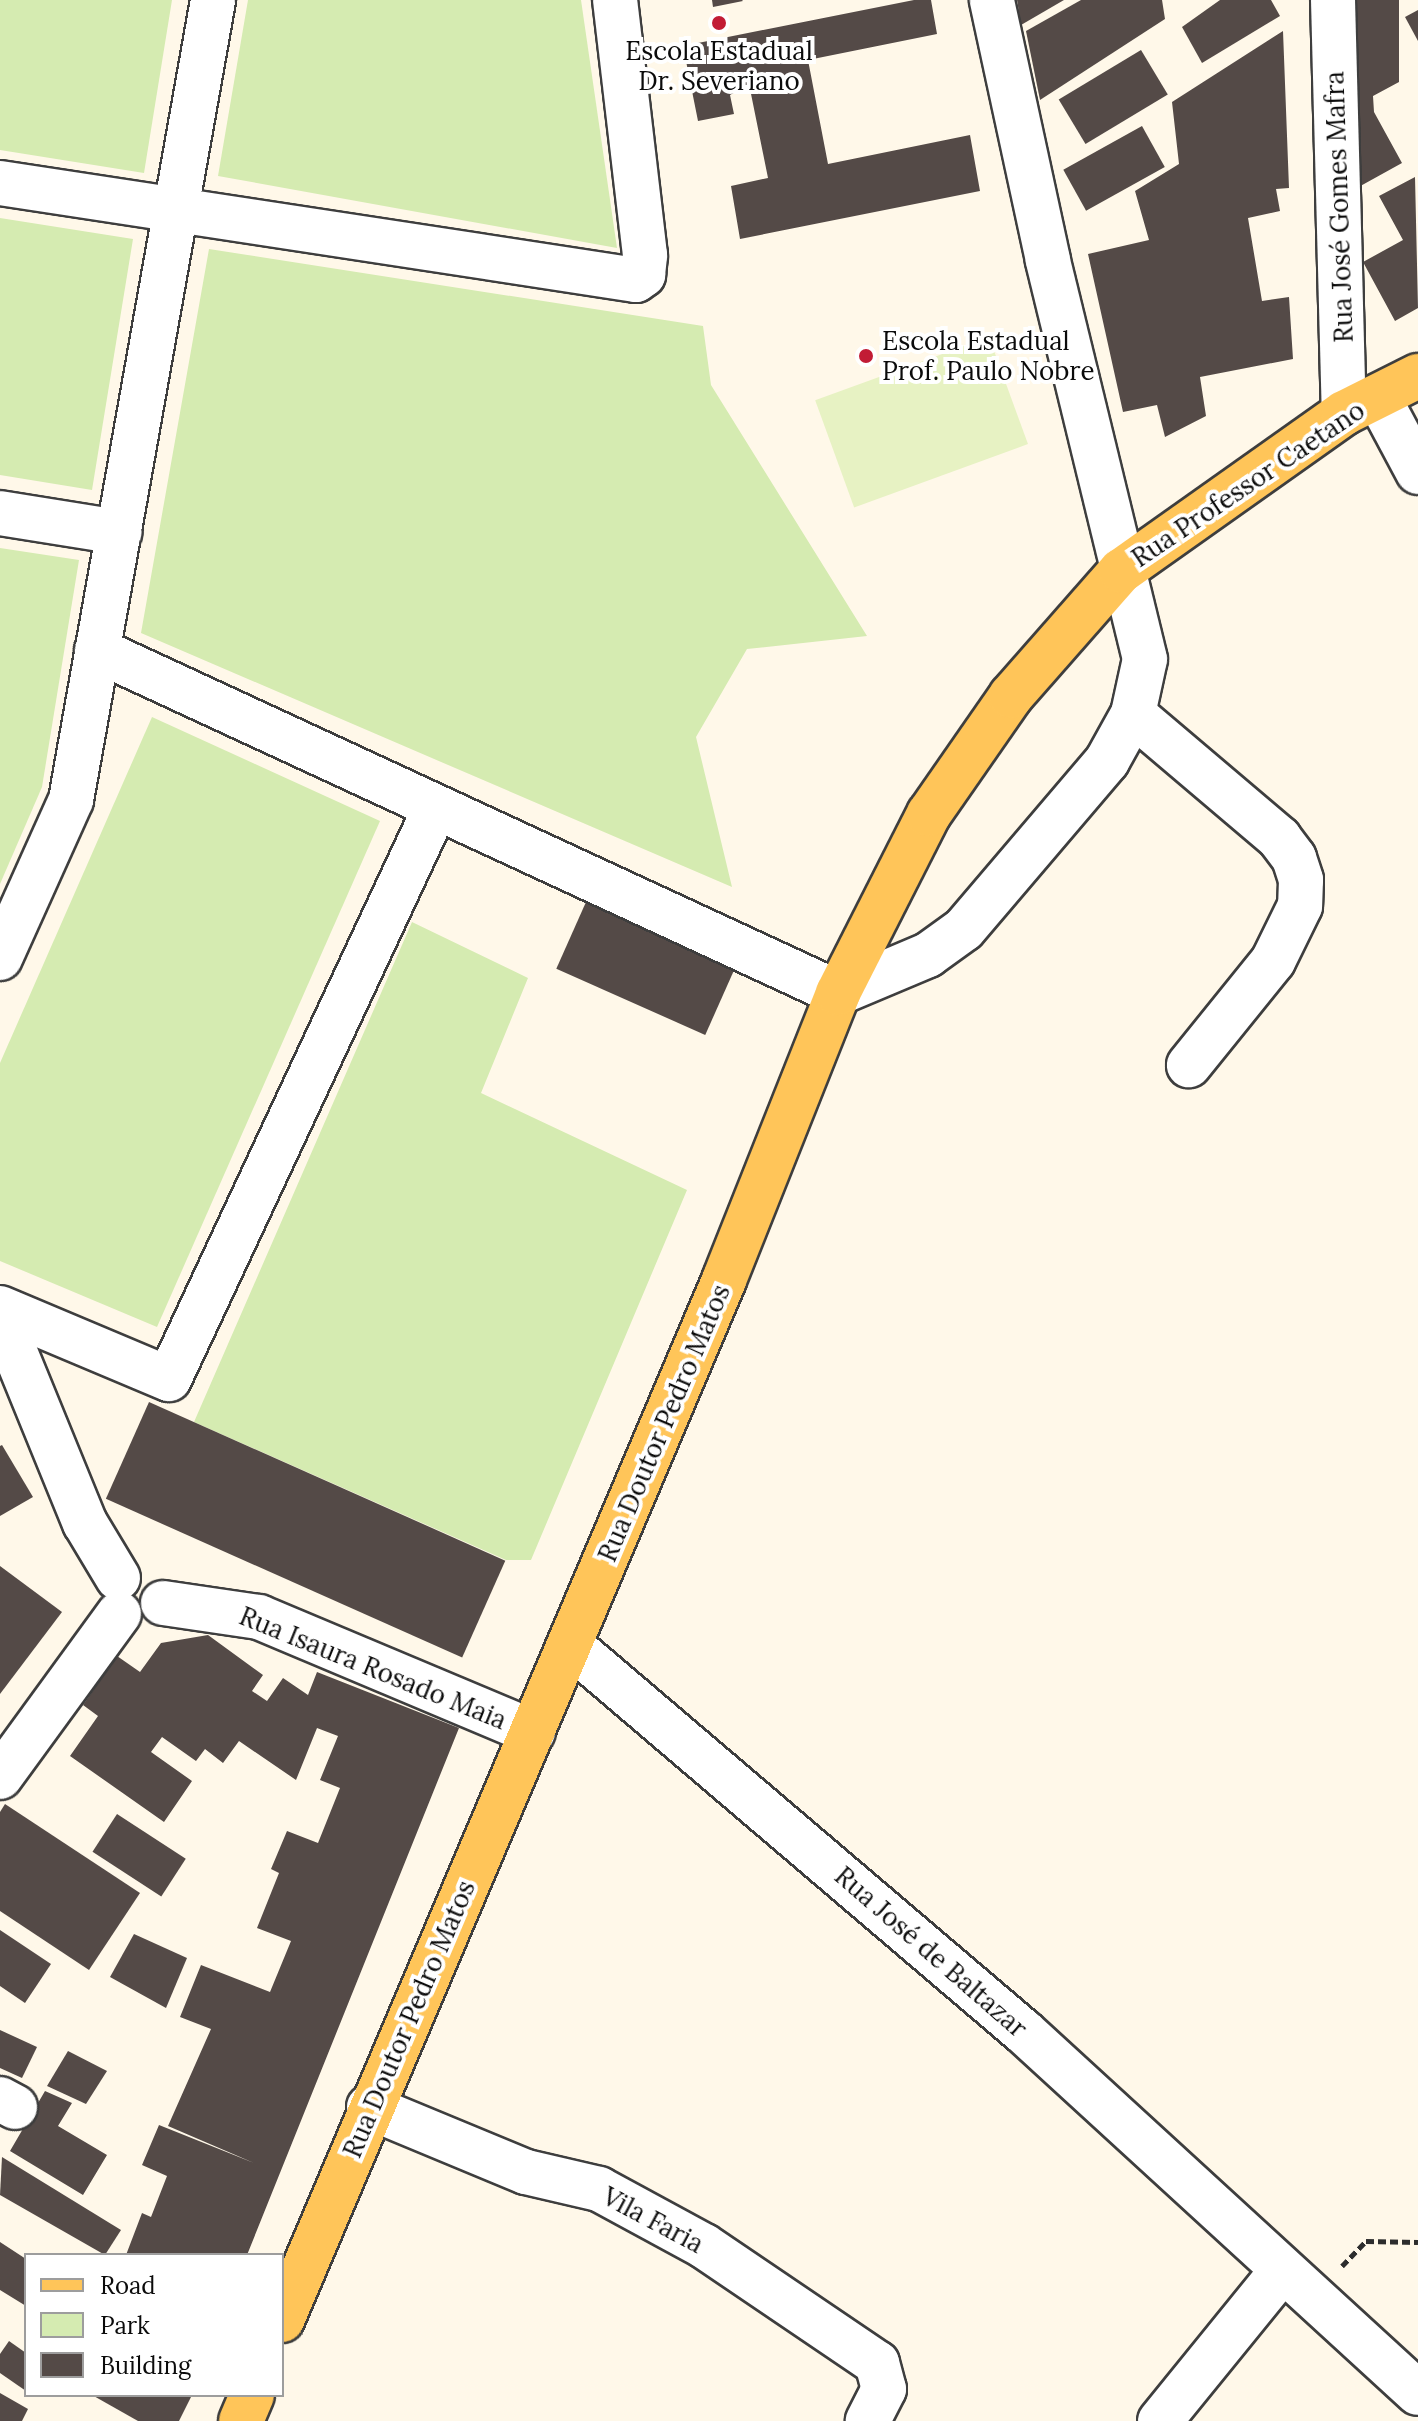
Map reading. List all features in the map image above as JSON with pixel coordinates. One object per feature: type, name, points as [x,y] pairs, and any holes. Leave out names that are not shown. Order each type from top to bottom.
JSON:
[{"type":"main road","name":"Rua Professor Caetano","points":[[1121,571],[1361,405],[1418,376]]},
{"type":"main road","name":"Rua Doutor Pedro Matos","points":[[284,2315],[369,2107],[570,1645],[838,993],[929,814],[1011,696],[1121,571]]},
{"type":"main road","points":[[241,2421],[251,2397]]},
{"type":"street","points":[[0,958],[71,800],[213,0]]},
{"type":"street","points":[[0,183],[627,281],[640,278],[645,255],[615,0]]},
{"type":"street","points":[[97,650],[838,993],[928,955],[964,929],[1107,761],[1133,714],[1145,659],[1121,571],[992,0]]},
{"type":"street","name":"Rua José Gomes Mafra","points":[[1333,0],[1361,405]]},
{"type":"street","points":[[1361,405],[1418,472]]},
{"type":"street","points":[[0,513],[119,532]]},
{"type":"street","points":[[1133,714],[1279,838],[1294,858],[1301,880],[1300,906],[1273,961],[1189,1065]]},
{"type":"street","points":[[0,1308],[169,1379],[436,807]]},
{"type":"street","points":[[0,1315],[118,1596],[0,1777]]},
{"type":"street","name":"Rua Isaura Rosado Maia","points":[[118,1596],[131,1570],[154,1575],[163,1588],[163,1603],[259,1617],[533,1732]]},
{"type":"street","name":"Rua José de Baltazar","points":[[570,1645],[1024,2032],[1296,2286],[1418,2393]]},
{"type":"street","name":"Vila Faria","points":[[369,2107],[526,2172],[599,2189],[643,2210],[871,2358],[880,2368],[884,2389],[868,2421]]},
{"type":"street","points":[[1160,2421],[1296,2286]]},
{"type":"path","points":[[1296,2286],[1366,2241],[1418,2242]]},
{"type":"green space","points":[[0,0],[172,0],[144,173],[0,150]]},
{"type":"green space","points":[[248,0],[581,0],[617,248],[218,176]]},
{"type":"green space","points":[[0,218],[133,239],[92,490],[0,475]]},
{"type":"green space","points":[[209,249],[703,326],[711,385],[867,636],[747,649],[696,737],[732,887],[141,633]]},
{"type":"green space","points":[[989,337],[1028,444],[854,507],[815,400]]},
{"type":"green space","points":[[0,548],[79,560],[42,787],[0,884]]},
{"type":"green space","points":[[152,717],[380,821],[157,1327],[0,1261],[0,1063]]},
{"type":"green space","points":[[412,922],[528,978],[481,1093],[687,1190],[531,1560],[506,1560],[194,1422]]},
{"type":"building","points":[[712,0],[742,0],[743,1],[713,7]]},
{"type":"building","points":[[914,0],[931,0],[937,34],[808,60],[828,164],[970,135],[980,191],[740,239],[731,186],[768,178],[749,84],[730,95],[734,114],[698,121],[683,46]]},
{"type":"building","points":[[1017,0],[1064,0],[1021,25]]},
{"type":"building","points":[[1081,0],[1162,0],[1165,19],[1040,100],[1026,31]]},
{"type":"building","points":[[1220,0],[1271,0],[1280,16],[1202,63],[1182,27]]},
{"type":"building","points":[[1351,0],[1399,0],[1399,82],[1373,96],[1374,112],[1402,163],[1355,189]]},
{"type":"building","points":[[1418,10],[1418,41],[1405,17]]},
{"type":"building","points":[[1283,31],[1289,188],[1276,189],[1280,211],[1248,218],[1262,301],[1289,297],[1293,359],[1200,377],[1206,416],[1165,437],[1157,405],[1123,412],[1088,254],[1149,240],[1135,191],[1179,164],[1172,102]]},
{"type":"building","points":[[1141,50],[1168,95],[1085,144],[1059,99]]},
{"type":"building","points":[[1142,126],[1165,167],[1086,211],[1063,170]]},
{"type":"building","points":[[1415,177],[1418,308],[1395,321],[1363,262],[1403,240],[1379,196]]},
{"type":"building","points":[[586,902],[735,968],[705,1035],[556,969]]},
{"type":"building","points":[[149,1402],[505,1561],[462,1657],[106,1499]]},
{"type":"building","points":[[0,1446],[33,1497],[0,1516]]},
{"type":"building","points":[[0,1566],[62,1612],[0,1694]]},
{"type":"building","points":[[208,1635],[263,1675],[252,1691],[267,1701],[283,1678],[308,1695],[317,1672],[459,1728],[248,2253],[127,2253],[142,2213],[151,2217],[167,2176],[142,2165],[159,2125],[254,2163],[168,2126],[211,2029],[180,2017],[201,1965],[270,1992],[291,1941],[257,1928],[279,1873],[271,1869],[287,1831],[318,1843],[340,1788],[320,1780],[338,1736],[317,1728],[296,1780],[239,1741],[223,1763],[205,1749],[196,1761],[162,1737],[151,1752],[192,1781],[164,1822],[70,1756],[98,1716],[83,1705],[117,1656],[140,1672],[161,1643]]},
{"type":"building","points":[[5,1804],[140,1893],[89,1970],[0,1911],[0,1812]]},
{"type":"building","points":[[117,1814],[186,1859],[161,1896],[92,1852]]},
{"type":"building","points":[[0,1930],[51,1964],[25,2003],[0,1986]]},
{"type":"building","points":[[134,1934],[187,1958],[166,2008],[110,1977]]},
{"type":"building","points":[[0,2030],[37,2047],[22,2078],[0,2068]]},
{"type":"building","points":[[68,2051],[107,2071],[86,2104],[47,2086]]},
{"type":"building","points":[[45,2091],[72,2103],[58,2126],[107,2155],[83,2195],[10,2151]]},
{"type":"building","points":[[2,2157],[121,2230],[106,2253],[102,2253],[0,2195]]},
{"type":"building","points":[[0,2242],[24,2258],[24,2305],[0,2290]]},
{"type":"building","points":[[9,2341],[24,2352],[24,2390],[0,2373],[0,2354]]},
{"type":"building","points":[[0,2393],[28,2409],[22,2421],[0,2421]]},
{"type":"building","points":[[96,2397],[191,2397],[179,2421],[138,2421]]},
{"type":"place","name":"Escola Estadual Dr. Severiano","points":[[719,23]]},
{"type":"place","name":"Escola Estadual Prof. Paulo Nobre","points":[[866,356]]}]
